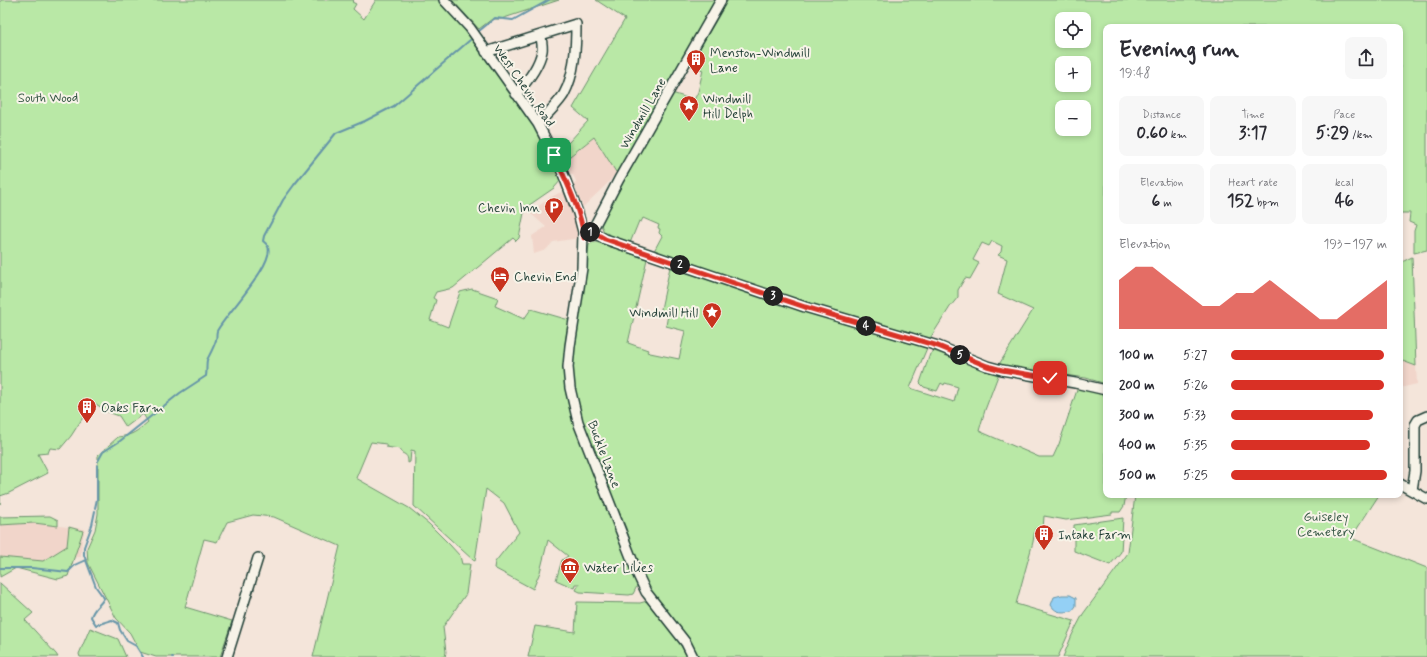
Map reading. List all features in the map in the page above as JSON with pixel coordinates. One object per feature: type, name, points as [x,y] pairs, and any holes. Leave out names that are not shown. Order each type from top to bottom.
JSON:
[{"type":"street","name":"West Chevin Road","points":[[444,0],[470,28],[538,124],[568,187],[579,215],[584,238]]},
{"type":"street","name":"Windmill Lane","points":[[584,238],[591,231],[721,0]]},
{"type":"street","points":[[486,52],[576,24],[576,43],[572,69],[564,94],[538,124]]},
{"type":"street","points":[[516,94],[527,82],[538,63],[542,50],[541,35]]},
{"type":"street","points":[[591,231],[605,239],[662,259],[805,307],[938,346],[987,366],[1103,389]]},
{"type":"street","name":"Buckle Lane","points":[[584,238],[582,268],[568,367],[570,388],[578,422],[646,592],[686,643],[693,657]]},
{"type":"street","points":[[1412,490],[1415,470],[1415,426],[1418,420],[1427,416]]},
{"type":"street","points":[[1403,486],[1427,499]]},
{"type":"street","points":[[227,657],[258,558]]},
{"type":"shaded area","points":[[594,137],[616,172],[609,182],[583,207],[574,185],[576,181],[573,175],[571,175],[565,160]]},
{"type":"shaded area","points":[[564,192],[568,193],[576,217],[579,238],[553,242],[546,250],[534,254],[532,236],[546,227],[530,213],[549,198]]},
{"type":"shaded area","points":[[1403,361],[1416,366],[1417,384],[1403,387]]},
{"type":"shaded area","points":[[34,523],[85,529],[82,541],[81,557],[68,558],[54,565],[0,557],[0,525]]},
{"type":"green space","name":"South Wood","points":[[1,0],[354,0],[352,2],[356,4],[353,9],[364,19],[376,0],[440,0],[465,28],[537,131],[560,175],[561,180],[554,188],[525,208],[519,238],[516,241],[513,238],[453,288],[436,292],[433,298],[436,300],[430,320],[448,327],[460,292],[472,289],[498,298],[495,306],[524,319],[531,309],[569,320],[564,361],[564,378],[567,400],[573,423],[576,424],[637,586],[633,594],[580,592],[576,590],[579,584],[575,584],[574,588],[556,580],[562,560],[568,556],[548,540],[540,572],[533,589],[494,568],[495,562],[519,532],[504,503],[486,489],[475,561],[473,560],[414,506],[415,451],[411,450],[410,462],[408,463],[407,456],[402,453],[400,449],[386,447],[386,444],[371,442],[356,478],[409,508],[429,524],[450,545],[460,556],[462,564],[470,564],[466,594],[443,627],[446,652],[445,657],[313,657],[340,546],[274,517],[253,515],[227,522],[217,542],[204,539],[185,607],[232,621],[220,657],[156,657],[140,652],[130,633],[116,618],[88,563],[87,548],[95,530],[98,514],[98,455],[118,437],[134,432],[148,422],[143,414],[126,427],[119,416],[108,412],[93,402],[71,436],[60,449],[50,448],[48,453],[38,454],[48,473],[0,496]]},
{"type":"green space","points":[[452,0],[559,0],[501,19],[492,19],[479,29]]},
{"type":"green space","points":[[596,0],[718,0],[620,173],[616,172],[594,137],[565,160],[560,152],[588,121],[573,108],[625,19]]},
{"type":"green space","points":[[728,0],[1427,0],[1427,250],[1414,253],[1414,231],[1416,225],[1409,222],[1410,213],[1403,213],[1403,24],[1103,24],[1103,383],[1086,378],[998,366],[1033,310],[998,294],[1007,259],[998,255],[1001,252],[1002,246],[992,241],[989,246],[982,243],[973,260],[979,263],[970,279],[965,278],[958,290],[958,297],[929,340],[855,320],[654,251],[662,236],[659,233],[659,225],[643,218],[641,222],[639,221],[630,243],[605,234],[601,225],[602,221],[672,93],[694,100],[698,92],[703,70],[690,65]]},
{"type":"green space","points":[[593,241],[647,259],[628,343],[648,350],[647,352],[650,353],[679,359],[685,331],[666,326],[668,314],[661,309],[670,267],[825,318],[927,348],[910,388],[954,402],[958,387],[945,383],[944,385],[941,383],[937,391],[924,387],[920,383],[930,354],[934,351],[999,373],[979,431],[1039,457],[1053,457],[1059,444],[1078,387],[1103,395],[1103,498],[1125,498],[1124,506],[1120,512],[1112,512],[1112,514],[1066,520],[1044,516],[1043,530],[1035,529],[1033,542],[1016,604],[1074,621],[1058,657],[697,657],[649,592],[626,528],[581,423],[576,401],[572,358],[589,245]]},
{"type":"green space","points":[[1412,257],[1416,366],[1403,361],[1403,262]]},
{"type":"green space","name":"Guiseley Cemetery","points":[[1135,498],[1377,498],[1351,538],[1427,568],[1427,657],[1063,657],[1083,614],[1128,553]]},
{"type":"green space","points":[[50,516],[58,520],[58,526],[34,523],[0,525],[0,517]]},
{"type":"green space","points":[[1123,518],[1121,552],[1110,565],[1074,551],[1074,525]]},
{"type":"green space","points":[[69,527],[83,531],[68,576],[58,579],[16,568],[0,577],[0,557],[43,561],[67,546]]},
{"type":"green space","points":[[0,583],[33,613],[25,620],[58,657],[0,657]]},
{"type":"green space","points":[[647,601],[670,628],[687,657],[528,657],[535,626],[575,632],[577,602],[640,603]]},
{"type":"green space","points":[[90,628],[118,639],[126,657],[80,657],[79,654]]},
{"type":"water","points":[[1070,595],[1076,598],[1076,606],[1072,611],[1058,611],[1051,605],[1054,597]]},
{"type":"waterway","points":[[479,31],[495,18],[513,20],[549,0]]},
{"type":"waterway","points":[[98,461],[103,452],[120,441],[180,393],[206,376],[207,360],[215,343],[217,331],[249,288],[265,263],[269,252],[266,243],[263,241],[264,236],[283,200],[336,133],[365,121],[394,106],[470,40]]},
{"type":"waterway","points":[[95,508],[97,499],[97,465]]},
{"type":"waterway","points":[[95,511],[92,525],[84,547],[84,555],[96,587],[104,598],[91,617],[96,625],[112,620],[118,623],[120,630],[127,641],[136,646],[143,657]]},
{"type":"waterway","points":[[0,568],[32,568],[68,572],[75,565],[86,560]]},
{"type":"place","name":"Menston-Windmill Lane","points":[[696,76]]},
{"type":"place","name":"Windmill Hill Delph","points":[[689,122]]},
{"type":"place","name":"Chevin Inn","points":[[554,224]]},
{"type":"place","name":"Chevin End","points":[[500,293]]},
{"type":"place","name":"Windmill Hill","points":[[712,329]]},
{"type":"place","name":"Oaks Farm","points":[[87,424]]},
{"type":"place","name":"Intake Farm","points":[[1044,551]]},
{"type":"place","name":"Water Lilies","points":[[570,584]]},
{"type":"route","points":[[554,155],[562,171],[578,213],[584,238],[591,231],[605,239],[669,261],[865,326],[938,346],[987,366],[1050,378]]}]
